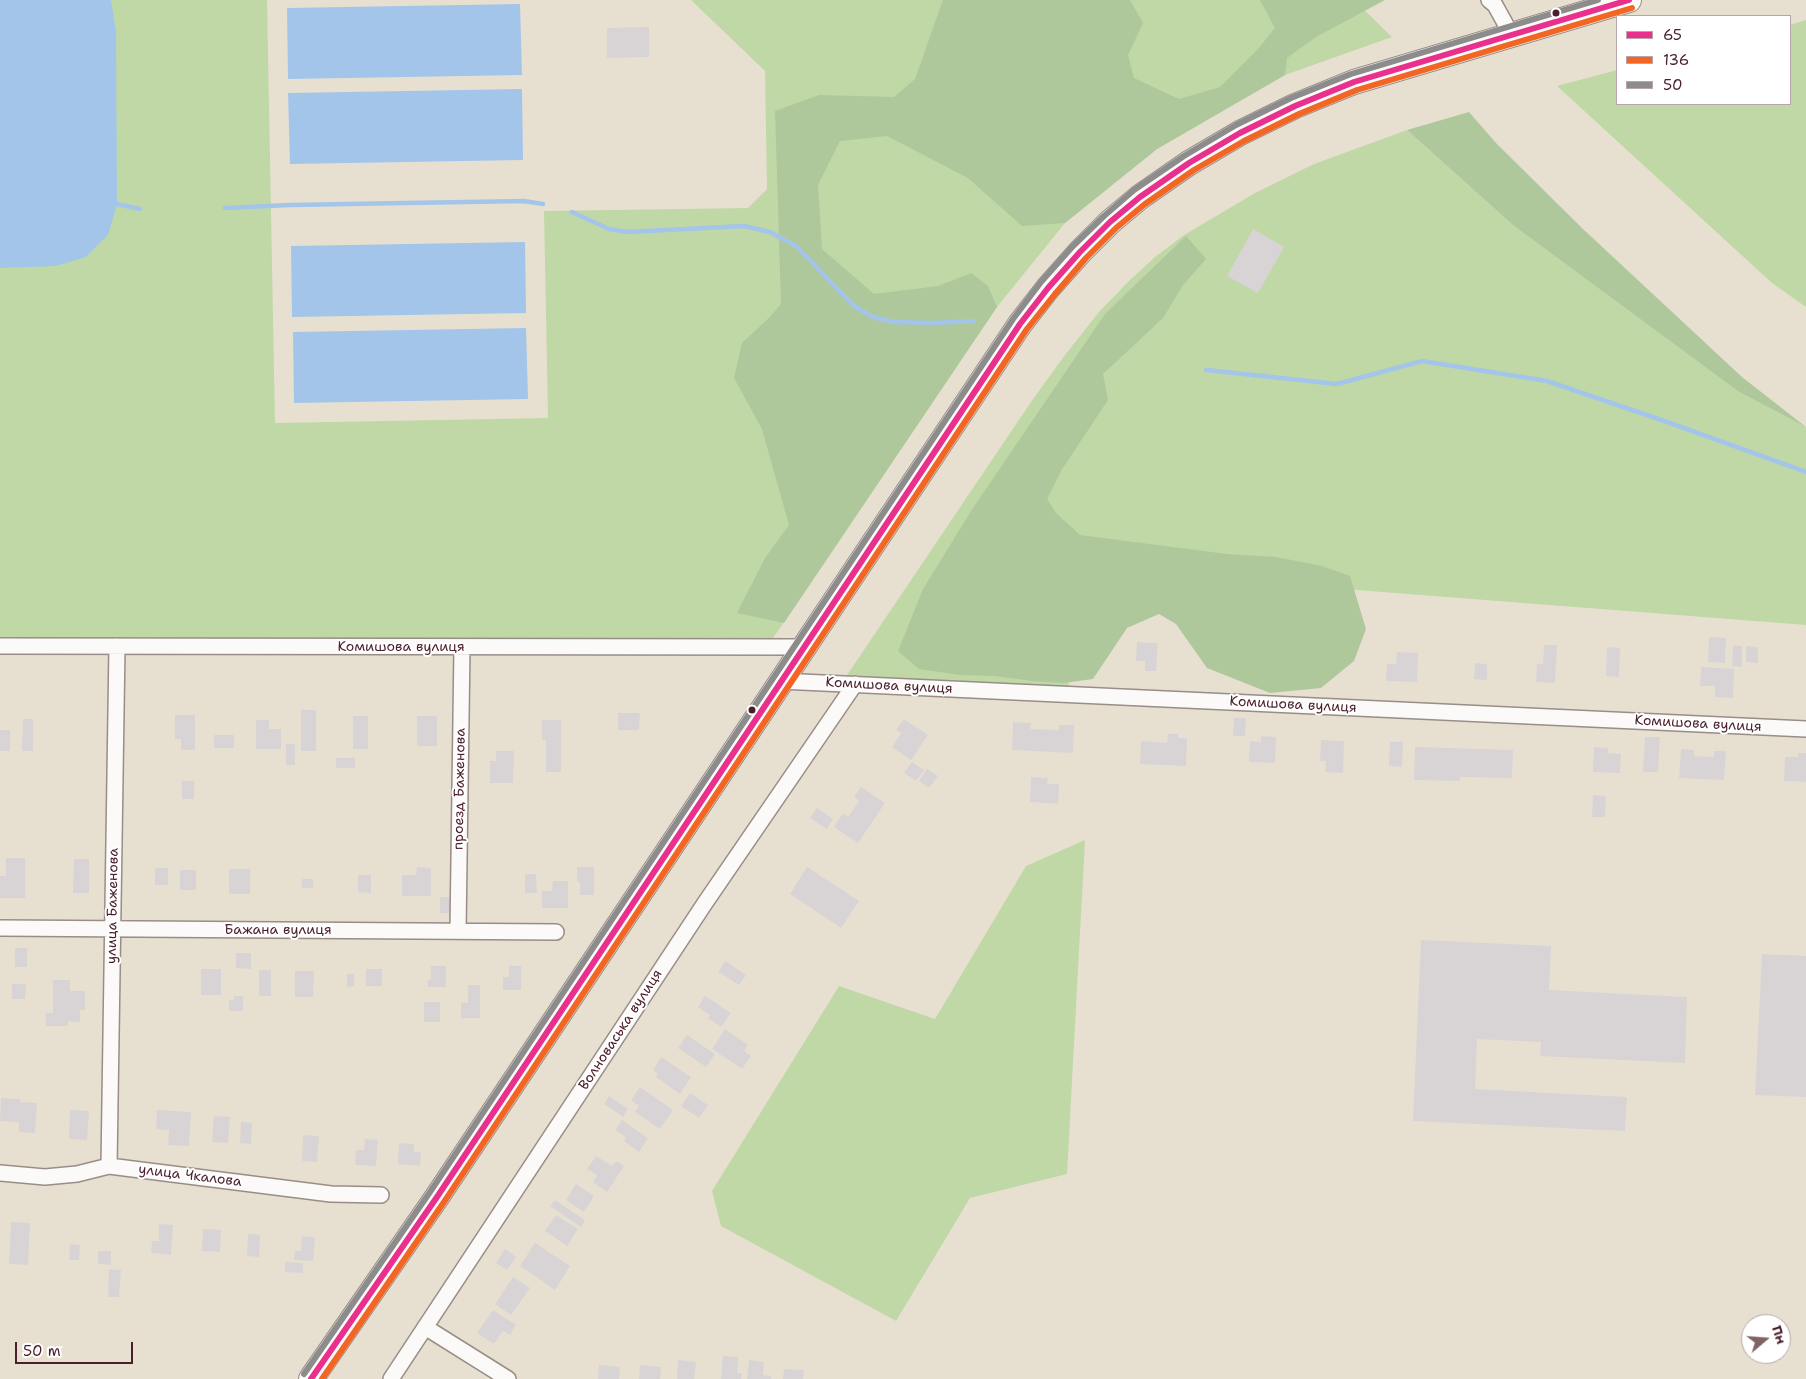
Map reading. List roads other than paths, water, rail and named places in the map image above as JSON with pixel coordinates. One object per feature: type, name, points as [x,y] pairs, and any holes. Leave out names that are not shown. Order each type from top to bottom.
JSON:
[{"type":"main road","points":[[311,1379],[437,1197],[1020,324],[1048,288],[1080,252],[1110,222],[1189,163],[1240,133],[1295,106],[1354,82],[1628,0]]},
{"type":"street","points":[[1489,0],[1495,5],[1508,35]]},
{"type":"street","name":"Комишова вулиця","points":[[0,646],[803,647]]},
{"type":"street","name":"улица Баженова","points":[[109,1166],[118,646]]},
{"type":"street","name":"проезд Баженова","points":[[458,932],[462,647]]},
{"type":"street","name":"Комишова вулиця","points":[[780,681],[1806,729]]},
{"type":"street","name":"Волноваська вулиця","points":[[392,1379],[706,903],[855,684]]},
{"type":"street","name":"Бажана вулиця","points":[[0,928],[556,932]]},
{"type":"street","name":"улица Чкалова","points":[[0,1173],[45,1178],[77,1174],[109,1166],[331,1194],[381,1195]]},
{"type":"street","points":[[425,1327],[508,1379]]},
{"type":"water","points":[[0,0],[111,0],[116,31],[117,205],[108,235],[86,257],[56,266],[0,268]]},
{"type":"water","points":[[520,4],[522,75],[288,79],[287,8]]},
{"type":"water","points":[[522,89],[523,160],[290,164],[288,93]]},
{"type":"water","points":[[525,242],[526,313],[292,317],[291,246]]},
{"type":"water","points":[[526,328],[528,399],[294,403],[293,332]]},
{"type":"waterway","points":[[225,208],[524,201],[543,204]]},
{"type":"waterway","points":[[112,203],[140,209]]},
{"type":"waterway","points":[[572,212],[609,229],[627,232],[744,226],[770,232],[796,246],[854,306],[873,317],[893,322],[973,321]]},
{"type":"waterway","points":[[1206,370],[1337,384],[1422,361],[1547,381],[1806,472]]}]
